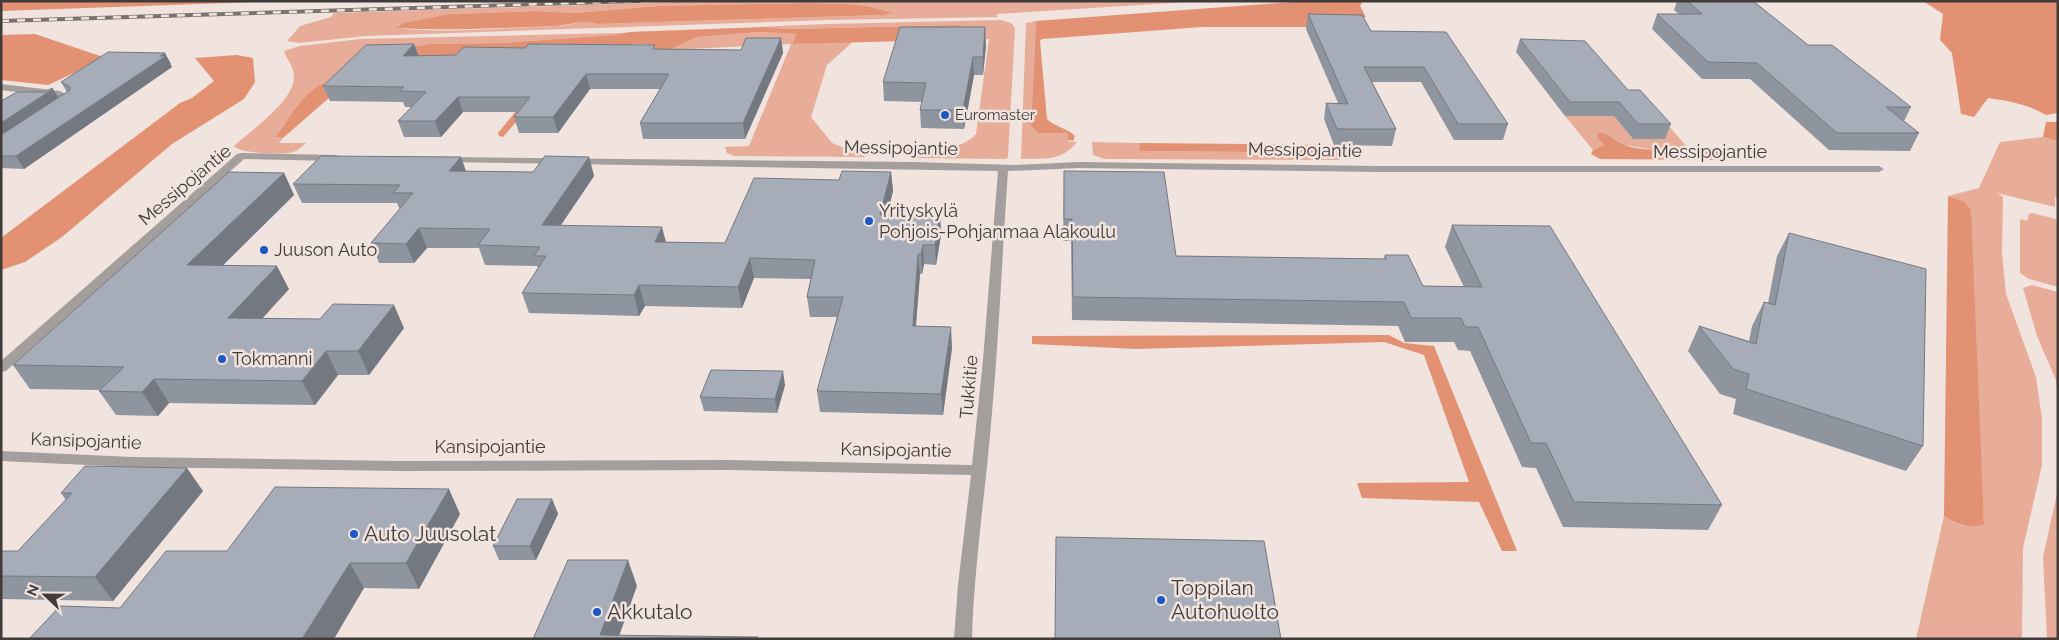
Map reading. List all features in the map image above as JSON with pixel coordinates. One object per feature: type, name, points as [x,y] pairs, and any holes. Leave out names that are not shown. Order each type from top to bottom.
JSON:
[{"type":"street","points":[[1,88],[60,94],[67,103]]},
{"type":"street","name":"Messipojantie","points":[[1,368],[241,156],[345,158]]},
{"type":"street","name":"Messipojantie","points":[[432,160],[912,164],[1003,168],[1079,165],[1396,169],[1879,169]]},
{"type":"street","name":"Tukkitie","points":[[963,639],[964,598],[980,470],[991,354],[1003,168]]},
{"type":"street","name":"Kansipojantie","points":[[1,456],[141,462],[399,466],[728,465],[980,470]]},
{"type":"shaded area","points":[[1,1],[281,1],[1,11]]},
{"type":"shaded area","points":[[707,1],[1204,1],[996,14],[998,17],[829,20],[366,36],[299,43],[287,41],[300,26],[331,17],[334,13]],"holes":[[[808,3],[861,5],[891,13],[884,15],[597,24],[580,22],[562,26],[476,30],[416,30],[397,28],[450,14],[536,11],[575,13],[657,6]]]},
{"type":"shaded area","points":[[1306,1],[1363,1],[1360,6],[1366,17],[1356,20],[1359,27],[1202,27],[1042,39],[1040,41],[1047,119],[1075,136],[1073,141],[1068,140],[1067,133],[1038,133],[1031,126],[1036,21]]},
{"type":"shaded area","points":[[1923,1],[2057,1],[2058,113],[2046,115],[2032,108],[1988,98],[1974,117],[1961,114],[1952,53],[1940,40],[1943,14]]},
{"type":"shaded area","points":[[808,3],[861,5],[892,13],[884,15],[597,24],[579,22],[557,26],[493,28],[396,28],[404,23],[450,14],[536,11],[575,13],[657,6]]},
{"type":"shaded area","points":[[1001,20],[1011,23],[1015,28],[1008,157],[1006,159],[913,158],[902,153],[901,148],[931,149],[960,145],[976,134],[989,39],[981,39],[976,32],[959,25],[708,29]]},
{"type":"shaded area","points":[[1036,21],[1031,126],[1038,133],[1067,133],[1069,142],[1077,142],[1065,153],[1052,158],[1021,159],[1026,23]]},
{"type":"shaded area","points":[[959,25],[976,32],[981,39],[792,44],[797,34],[760,32],[697,37],[669,50],[647,51],[647,44],[635,44],[573,57],[503,137],[499,136],[498,133],[562,55],[400,59],[414,47],[429,44],[502,43],[631,32],[766,27],[788,29]]},
{"type":"shaded area","points":[[708,29],[627,33],[631,32]]},
{"type":"shaded area","points":[[760,32],[798,34],[792,44],[854,41],[827,65],[811,117],[832,143],[842,147],[878,148],[872,154],[863,157],[734,156],[727,153],[725,147],[749,146],[791,44],[669,50],[697,37]]},
{"type":"shaded area","points":[[627,33],[502,43],[429,44],[371,60],[277,137],[283,138],[279,143],[306,143],[297,151],[271,154],[245,151],[234,146],[271,114],[287,95],[292,86],[294,76],[284,51],[300,46],[360,39]]},
{"type":"shaded area","points":[[35,34],[106,58],[48,85],[1,80],[1,35]]},
{"type":"shaded area","points":[[237,55],[253,58],[255,82],[244,99],[172,144],[62,237],[25,262],[1,270],[1,238],[180,103],[192,98],[214,81],[195,58]]},
{"type":"shaded area","points":[[354,76],[283,138],[276,137],[304,98],[318,86],[337,79]]},
{"type":"shaded area","points":[[1658,114],[1689,149],[1675,153],[1625,145],[1609,136],[1604,145],[1593,150],[1565,116],[1614,116],[1633,139]]},
{"type":"shaded area","points":[[2046,122],[2058,122],[2058,141],[2043,137]]},
{"type":"shaded area","points":[[1598,133],[1605,134],[1627,146],[1638,148],[1674,151],[1718,149],[1735,154],[1736,157],[1726,160],[1600,159],[1591,154],[1593,150],[1604,145],[1598,138]]},
{"type":"shaded area","points":[[2043,137],[2058,141],[2058,198],[2055,197],[2055,207],[1997,193],[2003,197],[2002,253],[2006,294],[2036,377],[2042,419],[2042,465],[2023,548],[2022,639],[1916,639],[1944,516],[1963,526],[1984,523],[1963,201],[1948,196],[1979,188],[2000,142]]},
{"type":"shaded area","points":[[1092,142],[1139,143],[1141,151],[1249,152],[1247,144],[1345,145],[1345,154],[1339,160],[1105,159],[1093,155]]},
{"type":"shaded area","points":[[1139,143],[1247,144],[1250,152],[1140,151]]},
{"type":"shaded area","points":[[1298,148],[1339,149],[1340,154],[1334,156],[1302,156]]},
{"type":"shaded area","points":[[1948,196],[1963,201],[1971,210],[1984,524],[1973,526],[1959,524],[1944,516]]},
{"type":"shaded area","points":[[2032,213],[2056,219],[2058,229],[2058,287],[2029,279],[2020,273],[2020,219],[2027,221],[2029,214]]},
{"type":"shaded area","points":[[2032,285],[2058,292],[2058,397],[2056,380],[2037,336],[2023,288]]},
{"type":"shaded area","points":[[1389,335],[1404,343],[1434,346],[1517,551],[1502,551],[1479,502],[1362,498],[1357,483],[1469,482],[1424,355],[1384,342],[1136,349],[1032,344],[1032,336]]},
{"type":"shaded area","points":[[2058,489],[2058,639],[2047,639],[2043,557]]},
{"type":"building","points":[[1687,1],[1753,1],[1808,45],[1832,45],[1911,107],[1886,107],[1919,133],[1837,133],[1757,63],[1708,62],[1657,14],[1702,14]]},
{"type":"building","points":[[1308,14],[1362,15],[1371,31],[1446,32],[1508,124],[1458,124],[1424,67],[1364,67],[1396,129],[1337,129],[1326,103],[1348,104]]},
{"type":"building","points":[[900,27],[985,27],[983,57],[973,57],[963,110],[920,110],[926,83],[883,82]]},
{"type":"building","points":[[746,38],[781,38],[743,123],[640,123],[669,74],[586,74],[553,117],[514,117],[530,97],[458,97],[435,121],[398,121],[426,92],[400,91],[404,87],[323,86],[366,45],[414,44],[403,56],[456,55],[464,47],[525,48],[528,44],[655,45],[653,49],[741,50]]},
{"type":"building","points":[[1520,39],[1585,41],[1628,90],[1640,90],[1671,124],[1638,124],[1619,102],[1570,102]]},
{"type":"building","points":[[108,52],[165,53],[160,56],[166,56],[16,156],[1,156],[1,135],[70,90],[70,87],[61,82]]},
{"type":"building","points":[[52,88],[1,123],[1,101],[17,92],[45,92]]},
{"type":"building","points":[[321,156],[461,157],[449,171],[533,172],[545,156],[589,157],[542,225],[662,227],[655,242],[725,243],[754,178],[839,180],[842,171],[891,172],[880,215],[940,216],[935,245],[923,245],[921,254],[918,254],[913,326],[951,327],[941,394],[817,391],[843,297],[807,297],[815,260],[750,258],[738,287],[639,285],[634,295],[522,293],[546,256],[534,256],[540,247],[478,245],[490,229],[419,228],[406,244],[371,243],[413,193],[393,193],[400,185],[293,184]]},
{"type":"building","points":[[1064,171],[1164,172],[1176,256],[1386,259],[1385,255],[1408,255],[1423,286],[1482,287],[1452,225],[1550,226],[1722,505],[1574,502],[1546,443],[1531,443],[1478,327],[1465,327],[1461,318],[1411,318],[1404,302],[1073,297],[1072,219],[1064,219]]},
{"type":"building","points":[[229,172],[284,173],[187,265],[277,266],[228,318],[320,319],[333,304],[394,305],[358,351],[326,351],[302,381],[154,379],[142,392],[99,391],[124,367],[13,365]]},
{"type":"building","points":[[1789,233],[1926,269],[1923,446],[1746,389],[1749,374],[1733,369],[1699,326],[1756,344],[1764,302],[1775,305]]},
{"type":"building","points":[[711,370],[783,371],[775,399],[700,397]]},
{"type":"building","points":[[85,466],[187,468],[95,577],[1,576],[1,551],[18,551],[72,493],[61,493]]},
{"type":"building","points":[[275,487],[449,489],[406,563],[350,563],[302,639],[29,639],[60,606],[120,608],[166,551],[227,551]]},
{"type":"building","points":[[517,499],[552,499],[530,546],[493,546]]},
{"type":"building","name":"Toppilan Autohuolto","points":[[1056,537],[1264,541],[1281,639],[1055,639]]},
{"type":"building","points":[[568,560],[628,560],[600,635],[758,637],[758,639],[533,639]]},
{"type":"railway","points":[[1,21],[639,1]]},
{"type":"place","name":"Euromaster","points":[[945,115]]},
{"type":"place","name":"Yrityskylä Pohjois-Pohjanmaa Alakoulu","points":[[869,221]]},
{"type":"place","name":"Juuson Auto","points":[[264,250]]},
{"type":"place","name":"Tokmanni","points":[[222,359]]},
{"type":"place","name":"Auto Juusolat","points":[[354,534]]},
{"type":"place","name":"Toppilan Autohuolto","points":[[1161,600]]},
{"type":"place","name":"Akkutalo","points":[[597,612]]}]
